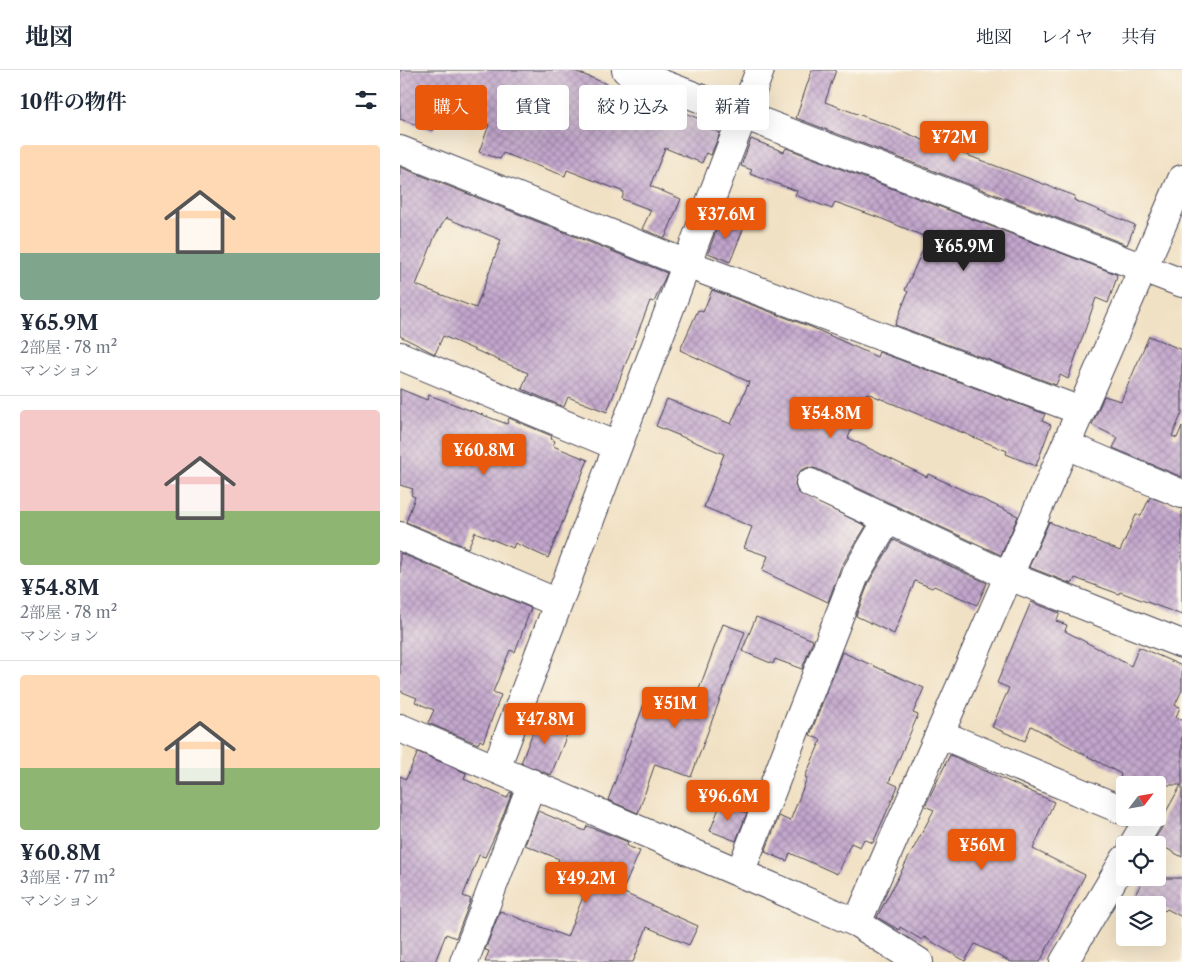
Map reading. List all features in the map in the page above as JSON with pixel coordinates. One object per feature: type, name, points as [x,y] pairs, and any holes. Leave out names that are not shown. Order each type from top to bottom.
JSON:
[{"type":"street","points":[[626,70],[697,98]]},
{"type":"street","points":[[754,85],[760,70]]},
{"type":"street","points":[[769,126],[1182,283]]},
{"type":"street","points":[[496,768],[738,130]]},
{"type":"street","points":[[400,150],[687,264],[1081,411]]},
{"type":"street","points":[[857,923],[1182,179]]},
{"type":"street","points":[[400,356],[617,446]]},
{"type":"street","points":[[1066,445],[1182,494]]},
{"type":"street","points":[[810,483],[1009,576],[1182,644]]},
{"type":"street","points":[[740,873],[855,575],[888,519]]},
{"type":"street","points":[[400,536],[558,603]]},
{"type":"street","points":[[400,728],[857,923],[919,962]]},
{"type":"street","points":[[940,734],[1116,807]]},
{"type":"street","points":[[464,962],[532,783]]},
{"type":"street","points":[[1064,962],[1116,874]]},
{"type":"building","points":[[400,70],[572,70],[610,85],[579,85],[579,130],[687,130],[687,114],[697,118],[697,130],[713,130],[720,133],[711,155],[706,153],[702,163],[665,148],[650,186],[681,199],[665,238],[642,229],[651,210],[622,199],[624,192],[567,170],[565,176],[503,153],[500,159],[479,152],[489,125],[487,124],[487,85],[415,85],[415,124],[400,119]]},
{"type":"building","points":[[812,70],[836,70],[825,102],[890,126],[958,155],[959,152],[1075,196],[1074,200],[1135,225],[1127,245],[796,118]]},
{"type":"building","points":[[751,139],[784,152],[786,148],[1116,274],[1117,277],[1108,303],[1096,298],[1068,379],[1060,375],[1056,385],[895,325],[908,292],[905,290],[928,238],[835,202],[832,209],[795,195],[797,191],[750,174],[752,170],[741,166]]},
{"type":"building","points":[[400,167],[667,273],[654,302],[650,301],[607,412],[568,397],[564,407],[522,389],[528,373],[443,336],[435,354],[400,336]],"holes":[[[446,218],[501,240],[476,308],[416,285],[435,236]]]},
{"type":"building","points":[[721,217],[744,227],[730,262],[708,253]]},
{"type":"building","points":[[712,290],[811,327],[877,357],[879,352],[1045,414],[1042,421],[1051,425],[1036,466],[1006,454],[1007,451],[867,393],[848,438],[927,477],[928,474],[1018,516],[1001,555],[817,469],[809,467],[801,470],[796,477],[795,485],[798,492],[866,526],[841,567],[828,602],[762,571],[768,556],[744,548],[752,527],[704,507],[724,454],[656,426],[667,399],[731,424],[749,382],[680,350],[698,310],[703,312]]},
{"type":"building","points":[[1149,336],[1182,350],[1182,413],[1172,436],[1177,438],[1182,426],[1182,477],[1113,448],[1118,438],[1092,425],[1104,396],[1121,401]]},
{"type":"building","points":[[400,389],[427,400],[429,395],[507,424],[509,418],[552,436],[551,439],[555,441],[553,446],[588,460],[548,558],[515,543],[513,548],[475,532],[468,548],[406,522],[415,497],[411,495],[413,489],[400,485]]},
{"type":"building","points":[[1150,497],[1182,509],[1182,615],[1120,592],[1119,594],[1075,578],[1072,584],[1029,567],[1049,522],[1120,551],[1136,515],[1141,516]]},
{"type":"building","points":[[894,540],[987,583],[977,605],[934,586],[932,588],[915,581],[894,634],[856,616],[869,582]]},
{"type":"building","points":[[400,553],[531,608],[515,652],[510,650],[493,692],[501,695],[483,742],[480,740],[478,744],[428,723],[434,710],[415,702],[417,698],[400,691]]},
{"type":"building","points":[[1031,602],[1060,613],[1056,621],[1067,625],[1065,631],[1131,666],[1139,647],[1182,666],[1182,690],[1175,705],[1180,707],[1176,717],[1182,720],[1182,857],[1166,848],[1166,836],[1156,836],[1162,826],[1166,826],[1166,812],[1181,785],[1166,785],[1166,776],[1121,776],[1121,774],[1031,726],[1025,741],[992,727],[1009,688],[997,683]]},
{"type":"building","points":[[756,617],[813,640],[802,669],[775,659],[773,664],[742,651]]},
{"type":"building","points":[[723,624],[745,632],[691,777],[655,764],[638,813],[608,800],[646,699],[690,714]]},
{"type":"building","points":[[842,652],[924,688],[913,713],[918,715],[889,782],[898,786],[873,843],[864,839],[860,847],[851,843],[837,874],[790,853],[787,861],[765,852],[779,816],[790,821],[807,778],[805,777],[821,740],[810,735]]},
{"type":"building","points":[[539,716],[570,727],[551,775],[521,763]]},
{"type":"building","points":[[418,752],[466,773],[464,779],[507,798],[510,792],[512,793],[485,857],[479,855],[463,896],[471,899],[456,938],[446,934],[435,962],[400,962],[400,776],[406,779]]},
{"type":"building","points":[[950,755],[1054,802],[1033,849],[1085,875],[1040,962],[1011,962],[975,944],[965,961],[924,937],[922,940],[900,927],[899,930],[877,917],[934,810],[925,806]]},
{"type":"building","points":[[721,803],[747,813],[736,841],[710,831]]},
{"type":"building","points":[[538,811],[585,831],[587,826],[598,830],[628,842],[627,846],[640,851],[622,892],[698,926],[689,945],[647,927],[633,962],[485,962],[489,951],[485,950],[500,911],[567,937],[587,887],[553,874],[559,859],[525,845]]},
{"type":"building","points":[[1166,878],[1182,878],[1182,917],[1166,910],[1166,896],[1135,895],[1140,886],[1166,886]]}]
